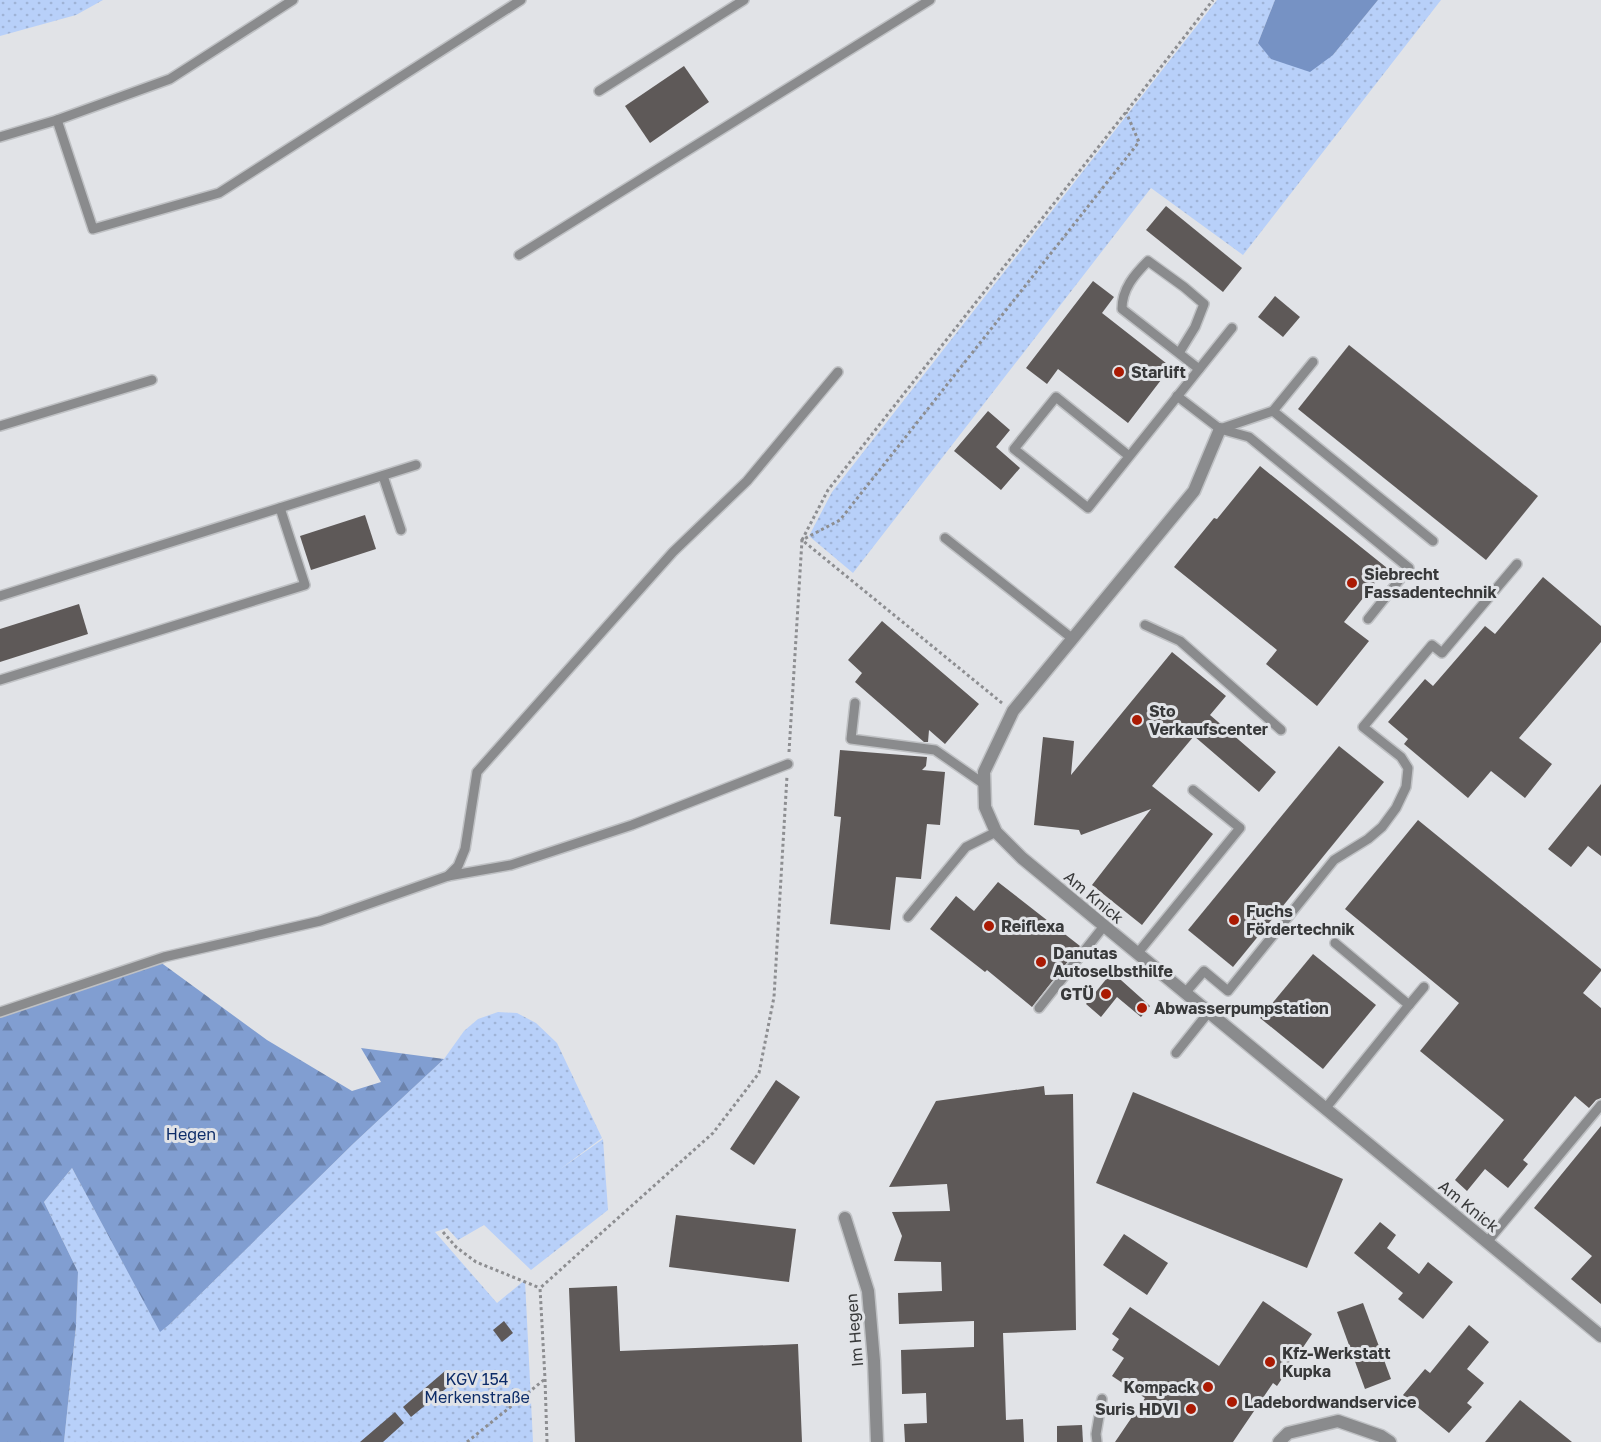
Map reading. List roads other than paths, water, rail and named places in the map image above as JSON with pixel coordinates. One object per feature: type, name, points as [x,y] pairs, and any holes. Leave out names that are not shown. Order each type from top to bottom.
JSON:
[{"type":"street","name":"Am Knick","points":[[1220,429],[1194,491],[1012,711],[984,772],[985,807],[996,832],[1022,858],[1601,1336]]},
{"type":"street","name":"Im Hegen","points":[[845,1218],[868,1291],[874,1361],[877,1442]]},
{"type":"street","points":[[1279,1442],[1288,1433],[1338,1421],[1381,1436],[1390,1442]]},
{"type":"lane","points":[[0,137],[57,120],[170,79],[293,0]]},
{"type":"lane","points":[[57,120],[93,229],[219,193],[521,0]]},
{"type":"lane","points":[[599,91],[744,0]]},
{"type":"lane","points":[[519,255],[930,0]]},
{"type":"lane","points":[[1179,353],[1195,327],[1204,304],[1184,286],[1148,261],[1134,275],[1122,297],[1122,309],[1199,369]]},
{"type":"lane","points":[[1129,456],[1056,397],[1014,449],[1088,508],[1232,328]]},
{"type":"lane","points":[[1220,429],[1273,411],[1313,362]]},
{"type":"lane","points":[[448,876],[458,866],[465,849],[477,772],[673,552],[747,481],[838,372]]},
{"type":"lane","points":[[0,426],[152,380]]},
{"type":"lane","points":[[1177,396],[1220,429],[1249,437],[1409,567],[1368,619]]},
{"type":"lane","points":[[1273,411],[1433,541]]},
{"type":"lane","points":[[0,596],[416,465]]},
{"type":"lane","points":[[383,476],[401,530]]},
{"type":"lane","points":[[0,680],[305,585],[280,508]]},
{"type":"lane","points":[[945,538],[1073,639]]},
{"type":"lane","points":[[1185,993],[1204,971],[1228,991],[1334,860],[1368,839],[1382,827],[1396,808],[1406,787],[1408,768],[1401,757],[1363,727],[1432,645],[1442,653],[1516,564]]},
{"type":"lane","points":[[1145,626],[1180,641],[1281,730]]},
{"type":"lane","points":[[855,703],[851,739],[935,750],[984,784]]},
{"type":"lane","points":[[0,1012],[164,957],[320,921],[448,876],[511,865],[632,825],[788,764]]},
{"type":"lane","points":[[1137,954],[1240,828],[1193,790]]},
{"type":"lane","points":[[908,917],[966,847],[996,832]]},
{"type":"lane","points":[[1040,1008],[1104,926]]},
{"type":"lane","points":[[1335,943],[1409,1005]]},
{"type":"lane","points":[[1325,1109],[1424,987]]},
{"type":"lane","points":[[1176,1053],[1208,1013]]},
{"type":"lane","points":[[1487,1242],[1601,1105]]},
{"type":"lane","points":[[1098,1442],[1096,1434],[1102,1399]]},
{"type":"place","name":"Starlift","points":[[1119,372]]},
{"type":"place","name":"Siebrecht Fassadentechnik","points":[[1352,583]]},
{"type":"place","name":"Sto Verkaufscenter","points":[[1137,720]]},
{"type":"place","name":"Fuchs Fördertechnik","points":[[1234,920]]},
{"type":"place","name":"Reiflexa","points":[[989,926]]},
{"type":"place","name":"Danutas Autoselbsthilfe","points":[[1041,962]]},
{"type":"place","name":"GTÜ","points":[[1106,994]]},
{"type":"place","name":"Abwasserpumpstation","points":[[1142,1008]]},
{"type":"place","name":"Kfz-Werkstatt Kupka","points":[[1270,1362]]},
{"type":"place","name":"Kompack","points":[[1208,1387]]},
{"type":"place","name":"Ladebordwandservice","points":[[1232,1402]]},
{"type":"place","name":"Suris HDVI","points":[[1191,1409]]},
{"type":"park label","name":"Hegen","points":[[191,1134]]},
{"type":"park label","name":"KGV 154 Merkenstraße","points":[[477,1388]]}]
